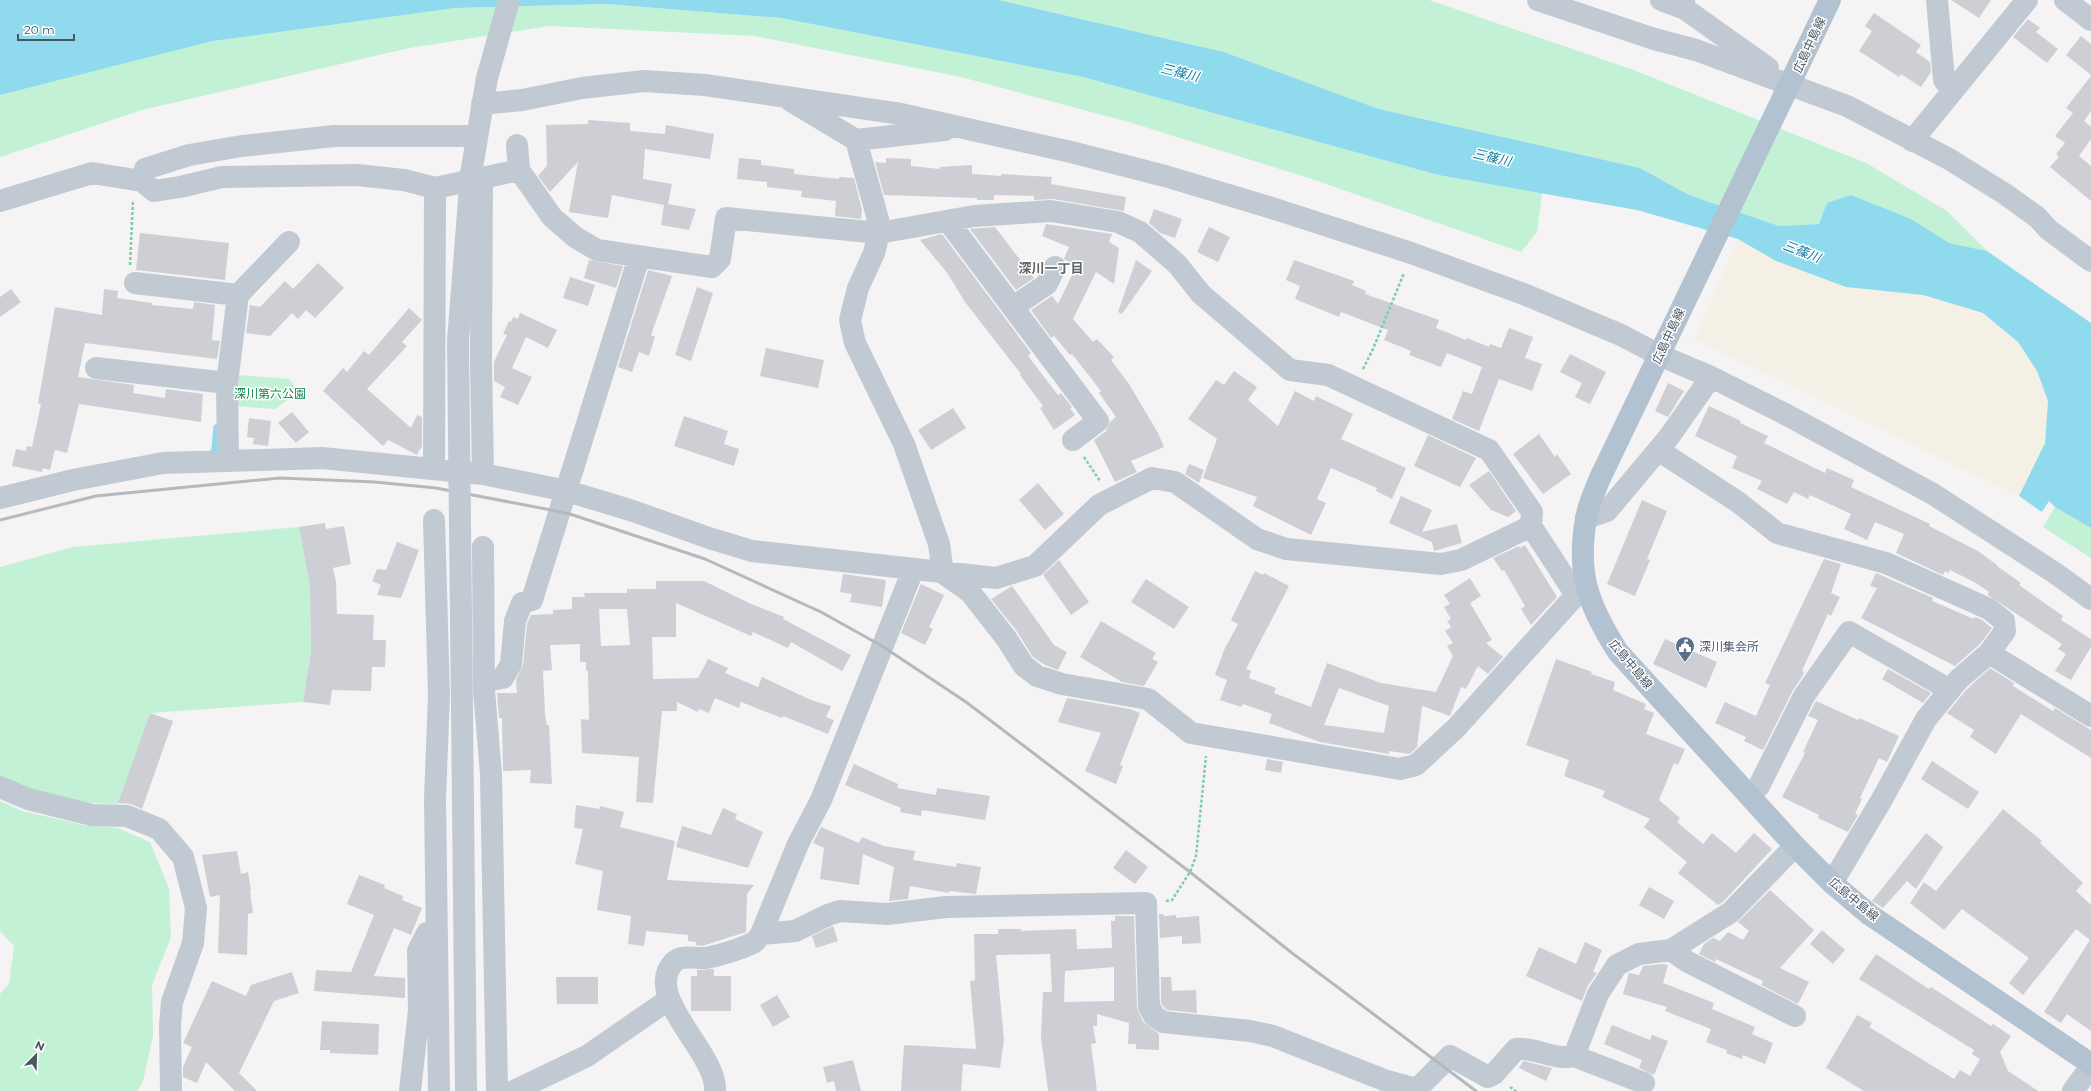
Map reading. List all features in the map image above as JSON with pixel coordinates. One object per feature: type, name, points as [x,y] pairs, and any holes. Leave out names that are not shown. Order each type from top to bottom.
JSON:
[{"type":"main road","name":"広島中島線","points":[[1830,0],[1600,478],[1586,518],[1582,556],[1582,594],[1618,652],[1795,846],[1832,883],[1870,915],[2091,1065]]},
{"type":"street","points":[[483,474],[477,136],[487,78],[509,0]]},
{"type":"street","points":[[1538,0],[1654,39],[1696,50],[1787,90],[1847,106],[1949,159],[2005,194],[2037,217],[2049,230],[2091,261]]},
{"type":"street","points":[[1661,0],[1684,4],[1787,90]]},
{"type":"street","points":[[1937,0],[1944,80],[1952,91]]},
{"type":"street","points":[[1912,141],[2027,0]]},
{"type":"street","points":[[2065,0],[2091,20]]},
{"type":"street","points":[[482,104],[522,100],[582,88],[644,81],[705,85],[901,114],[1158,174],[1283,211],[1411,253],[1526,295],[1662,349],[1711,377],[1783,413],[1933,494],[2055,573],[2091,599]]},
{"type":"street","points":[[785,97],[816,118],[856,140],[947,129],[956,126]]},
{"type":"street","points":[[142,181],[144,169],[189,155],[242,146],[334,136],[477,136]]},
{"type":"street","points":[[516,145],[519,170],[552,217],[575,237],[597,250],[712,267],[720,259],[726,218],[879,233],[974,216],[1051,211],[1118,222],[1140,232],[1177,264],[1201,294],[1290,370],[1328,375],[1489,450],[1532,512],[1532,526],[1582,594],[1456,728],[1416,765],[1400,769],[1191,733],[1148,699],[1062,684],[1037,676],[1024,666],[1006,638],[970,592],[943,573],[939,544],[904,444],[855,343],[850,320],[858,288],[874,253],[879,233],[879,223],[856,140]]},
{"type":"street","points":[[0,201],[92,173],[142,181],[154,191],[180,187],[222,177],[358,175],[404,180],[436,188],[477,176],[519,170]]},
{"type":"street","points":[[466,1091],[458,341],[477,176]]},
{"type":"street","points":[[434,468],[436,188]]},
{"type":"street","points":[[948,221],[1098,421],[1073,440]]},
{"type":"street","points":[[228,461],[227,383],[238,295],[289,242]]},
{"type":"street","points":[[484,681],[503,678],[511,664],[515,621],[522,603],[532,600],[639,257]]},
{"type":"street","points":[[1013,307],[1047,284],[1055,267]]},
{"type":"street","points":[[136,283],[238,295]]},
{"type":"street","points":[[96,368],[227,383]]},
{"type":"street","points":[[1586,518],[1607,511],[1658,450],[1711,377]]},
{"type":"street","points":[[1658,450],[1738,502],[1777,533],[1886,563],[1989,609],[2004,621],[2005,631],[1989,653],[1958,680],[1926,719],[1881,801],[1832,883]]},
{"type":"street","points":[[0,498],[73,480],[163,463],[322,458],[483,474],[567,491],[630,510],[709,538],[752,551],[996,578],[1035,566],[1099,505],[1152,478],[1175,482],[1256,539],[1286,549],[1441,564],[1461,560],[1532,526]]},
{"type":"street","points":[[434,520],[439,694],[435,799],[439,1091]]},
{"type":"street","points":[[482,547],[484,681],[491,775],[497,1091]]},
{"type":"street","points":[[715,1091],[708,1064],[668,1000],[666,974],[674,961],[683,958],[706,958],[755,942],[761,934],[798,844],[821,800],[913,570]]},
{"type":"street","points":[[1749,795],[1759,786],[1804,696],[1849,632],[1950,690]]},
{"type":"street","points":[[1989,653],[2091,716]]},
{"type":"street","points":[[0,787],[28,799],[92,815],[126,816],[159,829],[183,857],[196,908],[193,943],[172,1002],[170,1025],[171,1091]]},
{"type":"street","points":[[1574,1056],[1598,994],[1618,965],[1639,954],[1671,950],[1731,912],[1795,846]]},
{"type":"street","points":[[761,934],[795,931],[828,915],[840,911],[887,914],[946,907],[1104,902],[1146,903],[1149,1006],[1154,1016],[1163,1022],[1250,1031],[1273,1036],[1384,1080],[1416,1090],[1450,1056],[1488,1077],[1494,1074],[1516,1049],[1526,1048],[1565,1058],[1574,1056],[1644,1083]]},
{"type":"street","points":[[410,1091],[419,1010],[418,951],[427,933],[437,930]]},
{"type":"street","points":[[1671,950],[1688,962],[1795,1016]]},
{"type":"street","points":[[514,1091],[587,1056],[668,1000]]},
{"type":"street","points":[[2073,1091],[2091,1065]]},
{"type":"path","points":[[130,250],[133,204]]},
{"type":"path","points":[[1354,387],[1373,349],[1401,282]]},
{"type":"path","points":[[1073,440],[1112,498]]},
{"type":"path","points":[[1146,903],[1172,900],[1190,872],[1194,861],[1208,736]]},
{"type":"green space","points":[[999,0],[1429,0],[1631,69],[1866,163],[1947,211],[1987,251],[1949,243],[1911,219],[1827,203],[1819,224],[1779,226],[1689,195],[1640,168],[1379,109],[1224,52]]},
{"type":"green space","points":[[607,4],[781,18],[1083,77],[1438,175],[1542,193],[1537,232],[1521,252],[1309,178],[1132,123],[961,77],[755,36],[550,26],[409,48],[142,110],[0,157],[0,95],[213,41],[455,8]]},
{"type":"green space","name":"深川第六公園","points":[[238,375],[289,379],[299,391],[275,409],[234,406]]},
{"type":"green space","points":[[2055,507],[2091,528],[2091,558],[2043,527]]},
{"type":"green space","points":[[299,527],[310,586],[311,651],[303,702],[150,713],[118,804],[69,802],[0,778],[0,567],[73,547]]},
{"type":"green space","points":[[0,801],[22,811],[84,825],[118,828],[150,842],[169,889],[171,937],[152,985],[153,1036],[143,1081],[137,1091],[0,1091],[0,994],[9,984],[14,946],[0,931]]},
{"type":"sand","points":[[1738,239],[1776,261],[1846,287],[1923,295],[1983,313],[2018,342],[2038,371],[2048,401],[2045,443],[2019,496],[1694,339]]},
{"type":"water","name":"三篠川","points":[[0,0],[999,0],[1224,52],[1379,109],[1640,168],[1689,195],[1779,226],[1819,224],[1827,203],[1851,195],[1911,219],[1949,243],[1987,251],[2091,323],[2091,528],[2055,507],[2049,501],[2042,512],[2019,496],[2045,443],[2048,401],[2037,371],[2018,342],[1983,313],[1923,295],[1846,287],[1776,261],[1738,239],[1637,210],[1438,175],[1083,77],[781,18],[607,4],[455,8],[213,41],[0,95]]},
{"type":"building","points":[[1951,0],[1991,0],[1979,18]]},
{"type":"building","points":[[1874,13],[1921,45],[1916,52],[1930,62],[1931,72],[1921,87],[1901,74],[1899,77],[1859,51],[1872,31],[1865,26]]},
{"type":"building","points":[[2028,19],[2040,28],[2036,32],[2058,49],[2047,63],[2013,37]]},
{"type":"building","points":[[2081,36],[2091,44],[2091,75],[2066,55]]},
{"type":"building","points":[[2091,76],[2091,111],[2084,121],[2091,127],[2091,139],[2079,156],[2091,166],[2091,201],[2050,167],[2059,157],[2056,154],[2065,143],[2055,136],[2073,113],[2066,108]]},
{"type":"building","points":[[588,120],[630,123],[630,131],[665,134],[666,125],[714,134],[710,159],[645,149],[643,179],[672,184],[668,204],[696,209],[689,230],[661,225],[664,205],[612,195],[608,218],[569,212],[578,162],[550,192],[538,176],[547,166],[546,125],[588,124]]},
{"type":"building","points":[[739,158],[761,160],[761,165],[794,169],[794,174],[839,179],[839,177],[854,178],[862,210],[861,219],[835,216],[836,201],[801,197],[802,191],[767,187],[767,182],[737,179]]},
{"type":"building","points":[[886,158],[911,159],[911,166],[940,169],[940,167],[972,165],[972,174],[1052,177],[1051,184],[1126,197],[1124,211],[1053,199],[1034,200],[1034,196],[994,195],[994,200],[977,200],[977,198],[884,195],[875,162],[886,163]]},
{"type":"building","points":[[1154,209],[1182,219],[1175,238],[1160,233],[1149,223]]},
{"type":"building","points":[[1046,224],[1112,234],[1109,242],[1119,248],[1114,284],[1096,272],[1073,319],[1093,342],[1097,339],[1114,357],[1111,360],[1129,384],[1158,433],[1164,447],[1131,461],[1137,472],[1115,482],[1094,440],[1106,431],[1110,422],[1116,417],[1099,393],[1101,391],[1072,354],[1070,355],[1054,336],[1051,338],[1031,310],[1052,296],[1058,304],[1076,267],[1064,259],[1069,247],[1042,236]]},
{"type":"building","points":[[995,227],[1034,278],[1016,290],[970,229]]},
{"type":"building","points":[[1209,227],[1230,237],[1218,262],[1197,252]]},
{"type":"building","points":[[140,233],[229,243],[225,280],[136,270]]},
{"type":"building","points":[[942,234],[1031,353],[1028,356],[1058,395],[1061,393],[1072,407],[1070,408],[1075,415],[1054,430],[1040,408],[1043,406],[1020,375],[1021,374],[965,302],[948,274],[920,240]]},
{"type":"building","points":[[589,260],[623,266],[616,288],[584,278]]},
{"type":"building","points":[[1136,260],[1152,271],[1122,314],[1118,312]]},
{"type":"building","points":[[1294,260],[1354,281],[1352,285],[1366,291],[1365,294],[1439,320],[1436,328],[1466,340],[1467,338],[1489,347],[1490,344],[1501,348],[1509,328],[1533,337],[1525,358],[1542,364],[1532,391],[1499,379],[1479,431],[1452,419],[1463,391],[1472,394],[1482,367],[1447,353],[1441,367],[1409,355],[1411,351],[1384,340],[1388,330],[1341,312],[1339,317],[1295,299],[1300,286],[1286,280]]},
{"type":"building","points":[[318,263],[344,288],[315,318],[306,310],[298,319],[292,313],[270,336],[246,333],[250,305],[260,307],[285,281],[293,289]]},
{"type":"building","points":[[648,270],[672,276],[651,335],[655,337],[649,356],[639,352],[632,372],[618,367]]},
{"type":"building","points":[[570,277],[595,285],[588,306],[563,298]]},
{"type":"building","points":[[697,287],[713,293],[691,361],[675,355]]},
{"type":"building","points":[[11,289],[21,302],[0,317],[0,297]]},
{"type":"building","points":[[104,289],[118,291],[117,298],[152,303],[152,305],[193,309],[194,302],[215,305],[212,340],[220,341],[217,359],[85,343],[78,377],[134,385],[133,393],[165,398],[166,389],[203,394],[201,422],[79,404],[67,453],[55,450],[50,470],[43,468],[42,472],[12,466],[16,449],[26,451],[27,446],[32,447],[41,404],[38,403],[55,307],[102,315]]},
{"type":"building","points":[[409,308],[422,320],[402,342],[407,346],[367,389],[411,428],[417,415],[422,417],[422,446],[417,455],[388,440],[383,446],[323,391],[343,368],[347,372],[364,351],[369,355]]},
{"type":"building","points":[[520,313],[557,330],[548,348],[526,337],[512,368],[532,377],[518,405],[500,397],[505,387],[494,381],[494,362],[507,335],[503,334],[509,321],[511,322],[513,317],[518,319]]},
{"type":"building","points":[[766,348],[824,360],[818,388],[760,376]]},
{"type":"building","points":[[1570,354],[1606,372],[1590,404],[1575,397],[1582,383],[1560,372]]},
{"type":"building","points":[[1234,371],[1257,387],[1248,400],[1278,426],[1295,391],[1314,401],[1316,396],[1353,414],[1341,439],[1406,468],[1392,499],[1376,491],[1377,488],[1331,468],[1317,499],[1326,503],[1311,535],[1253,506],[1257,497],[1203,478],[1217,439],[1188,419],[1216,380],[1224,385]]},
{"type":"building","points":[[1668,383],[1684,391],[1668,417],[1655,411]]},
{"type":"building","points":[[1709,406],[1768,436],[1764,443],[1825,473],[1827,468],[1854,480],[1851,487],[1930,524],[1929,526],[1978,551],[2021,583],[2019,585],[2063,616],[2061,620],[2091,639],[2091,647],[2071,680],[2055,671],[2066,654],[2058,649],[2062,644],[1988,595],[1989,592],[1976,583],[1950,570],[1948,573],[1945,571],[1943,575],[1896,553],[1904,534],[1875,522],[1867,540],[1844,529],[1851,514],[1810,495],[1808,499],[1794,492],[1787,504],[1757,489],[1762,481],[1732,468],[1737,456],[1695,436]]},
{"type":"building","points":[[953,408],[966,428],[931,450],[918,430]]},
{"type":"building","points":[[292,412],[309,432],[296,443],[278,423]]},
{"type":"building","points":[[684,416],[728,431],[724,444],[739,449],[734,466],[674,446]]},
{"type":"building","points":[[249,418],[271,421],[268,446],[253,444],[254,438],[247,437]]},
{"type":"building","points":[[1539,434],[1555,457],[1557,454],[1571,474],[1543,494],[1513,454]]},
{"type":"building","points":[[1428,435],[1476,458],[1460,487],[1414,466]]},
{"type":"building","points":[[1189,464],[1204,470],[1199,483],[1185,474]]},
{"type":"building","points":[[1489,471],[1516,511],[1508,517],[1491,510],[1469,485]]},
{"type":"building","points":[[1038,483],[1064,514],[1045,530],[1019,500]]},
{"type":"building","points":[[1401,496],[1432,510],[1422,532],[1457,524],[1462,543],[1434,551],[1432,542],[1389,523]]},
{"type":"building","points":[[1642,500],[1667,511],[1647,559],[1650,560],[1635,596],[1607,584]]},
{"type":"building","points":[[325,523],[326,529],[344,526],[351,564],[333,568],[336,582],[337,614],[374,615],[373,640],[386,640],[385,667],[372,667],[371,691],[332,690],[330,705],[303,702],[311,651],[310,586],[299,527]]},
{"type":"building","points":[[397,542],[419,550],[401,598],[377,595],[381,585],[372,581],[377,569],[386,570]]},
{"type":"building","points":[[1525,545],[1557,597],[1531,625],[1521,609],[1525,606],[1504,570],[1502,571],[1493,558],[1519,546],[1520,548]]},
{"type":"building","points":[[1824,559],[1841,564],[1831,593],[1840,597],[1831,616],[1828,614],[1802,671],[1804,672],[1802,677],[1793,690],[1763,750],[1744,741],[1746,737],[1715,723],[1725,702],[1756,716],[1770,685],[1765,683]]},
{"type":"building","points":[[1059,560],[1089,602],[1071,615],[1043,575]]},
{"type":"building","points":[[1255,571],[1263,575],[1264,573],[1289,586],[1246,669],[1251,671],[1249,678],[1276,688],[1274,693],[1311,707],[1327,663],[1381,683],[1436,692],[1453,656],[1447,646],[1453,643],[1445,631],[1451,627],[1447,621],[1451,619],[1444,607],[1450,604],[1444,595],[1470,578],[1481,596],[1470,603],[1492,640],[1486,643],[1503,657],[1488,674],[1478,666],[1466,689],[1461,687],[1450,716],[1422,706],[1417,747],[1410,754],[1389,751],[1389,754],[1320,742],[1269,723],[1272,714],[1243,704],[1241,707],[1220,700],[1227,680],[1215,675],[1224,650],[1238,624],[1231,620]],"holes":[[[1339,688],[1389,706],[1384,733],[1324,725]]]},
{"type":"building","points":[[1876,573],[1933,598],[1932,601],[1974,619],[1975,617],[1982,620],[1992,628],[1980,644],[1955,666],[1861,618],[1877,588],[1870,586]]},
{"type":"building","points":[[843,574],[886,580],[882,607],[850,602],[852,594],[840,592]]},
{"type":"building","points":[[1146,579],[1189,607],[1174,629],[1131,602]]},
{"type":"building","points":[[656,581],[704,581],[749,603],[784,617],[783,619],[851,655],[842,671],[791,642],[788,648],[753,632],[751,636],[676,603],[676,637],[652,637],[653,679],[698,678],[708,659],[728,668],[725,673],[758,687],[762,677],[811,700],[831,706],[826,717],[834,720],[828,734],[783,716],[782,718],[741,702],[739,708],[715,698],[709,713],[699,709],[698,712],[677,702],[677,711],[662,711],[653,803],[636,802],[639,757],[582,753],[581,719],[589,720],[588,671],[586,671],[586,662],[580,662],[580,644],[550,645],[552,670],[543,671],[545,714],[547,725],[549,725],[552,784],[530,783],[531,770],[503,771],[502,718],[499,718],[497,693],[517,693],[516,680],[523,665],[527,624],[531,615],[553,614],[553,610],[572,609],[572,597],[585,597],[584,593],[627,593],[627,589],[656,589]],"holes":[[[599,609],[627,609],[630,645],[601,646]]]},
{"type":"building","points":[[921,584],[944,595],[929,627],[933,629],[925,645],[901,633]]},
{"type":"building","points":[[1012,586],[1054,645],[1067,652],[1058,670],[1045,665],[1033,657],[1016,630],[991,599]]},
{"type":"building","points":[[1101,621],[1156,653],[1152,659],[1158,662],[1144,686],[1122,682],[1080,657]]},
{"type":"building","name":"深川集会所","points":[[1665,639],[1717,662],[1706,688],[1653,664]]},
{"type":"building","points":[[1556,659],[1592,672],[1591,674],[1615,682],[1613,690],[1646,704],[1644,709],[1654,713],[1646,734],[1685,749],[1678,765],[1674,763],[1659,800],[1680,818],[1677,822],[1703,844],[1712,833],[1736,853],[1754,833],[1772,849],[1723,902],[1718,905],[1678,873],[1687,862],[1644,827],[1650,819],[1602,797],[1605,791],[1564,776],[1569,760],[1526,745]]},
{"type":"building","points":[[1990,668],[2014,683],[2013,686],[2053,711],[2055,708],[2091,730],[2091,758],[2021,714],[1996,754],[1970,737],[1974,730],[1947,713],[1967,689]]},
{"type":"building","points":[[1888,669],[1931,693],[1923,703],[1882,679]]},
{"type":"building","points":[[1067,698],[1130,709],[1140,713],[1120,765],[1123,766],[1116,784],[1085,771],[1101,733],[1058,722]]},
{"type":"building","points":[[1816,701],[1899,736],[1887,762],[1879,758],[1860,798],[1862,799],[1855,814],[1858,815],[1848,832],[1818,818],[1819,815],[1782,797],[1805,753],[1803,752],[1818,720],[1808,716]]},
{"type":"building","points":[[150,713],[173,721],[142,809],[131,804],[118,803]]},
{"type":"building","points":[[1267,759],[1283,762],[1281,773],[1265,770]]},
{"type":"building","points":[[1932,761],[1979,792],[1968,809],[1921,779]]},
{"type":"building","points":[[854,764],[898,784],[897,788],[936,795],[937,788],[990,796],[985,820],[922,810],[921,816],[900,812],[901,808],[845,785]]},
{"type":"building","points":[[576,805],[599,809],[600,806],[624,812],[620,827],[675,841],[667,880],[754,885],[747,894],[746,932],[702,946],[696,945],[696,942],[688,941],[688,935],[646,931],[644,946],[628,944],[631,916],[597,910],[603,871],[575,864],[583,829],[574,828]]},
{"type":"building","points":[[723,808],[737,814],[735,819],[763,832],[748,868],[676,847],[682,826],[711,835]]},
{"type":"building","points":[[2003,809],[2042,841],[2040,843],[2083,883],[2076,891],[2091,905],[2091,1031],[2067,1014],[2061,1023],[2044,1012],[2090,940],[2076,929],[2023,995],[2009,983],[2029,958],[1962,909],[1944,930],[1910,903],[1924,882],[1936,891]]},
{"type":"building","points":[[821,827],[859,843],[862,837],[884,846],[915,851],[913,860],[956,867],[957,863],[981,867],[976,894],[949,891],[949,893],[910,886],[908,899],[889,901],[894,867],[863,854],[859,885],[820,879],[824,848],[813,843]]},
{"type":"building","points":[[1926,833],[1943,847],[1916,889],[1907,881],[1883,908],[1872,901]]},
{"type":"building","points":[[1126,850],[1148,867],[1135,884],[1113,868]]},
{"type":"building","points":[[237,851],[241,874],[248,872],[251,890],[253,913],[248,914],[247,955],[218,953],[220,895],[210,897],[202,855]]},
{"type":"building","points":[[359,875],[385,885],[384,888],[403,896],[402,900],[422,908],[411,935],[394,928],[374,976],[405,978],[405,998],[314,991],[316,970],[351,972],[374,915],[347,904]]},
{"type":"building","points":[[1649,887],[1674,901],[1664,919],[1639,905]]},
{"type":"building","points":[[1770,890],[1814,930],[1780,968],[1809,982],[1798,1004],[1761,985],[1763,981],[1716,959],[1715,962],[1699,954],[1704,944],[1713,938],[1720,941],[1728,932],[1743,940],[1749,931],[1738,922]]},
{"type":"building","points":[[1159,914],[1163,914],[1164,916],[1176,915],[1176,918],[1199,916],[1201,943],[1182,944],[1182,936],[1160,938]]},
{"type":"building","points":[[1115,916],[1134,916],[1137,1007],[1143,1022],[1159,1034],[1159,1050],[1136,1049],[1136,1044],[1128,1044],[1129,1023],[1097,1014],[1097,1026],[1093,1026],[1096,1043],[1091,1044],[1097,1091],[1048,1091],[1041,1037],[1043,992],[1052,992],[1050,954],[996,955],[1004,1040],[1000,1068],[963,1064],[961,1091],[901,1091],[904,1045],[976,1049],[970,981],[975,980],[974,934],[998,934],[998,929],[1021,929],[1021,931],[1076,929],[1077,949],[1112,948],[1111,921],[1115,921]],"holes":[[[1114,967],[1114,1001],[1064,1002],[1065,971]]]},
{"type":"building","points":[[833,926],[838,941],[816,948],[812,936]]},
{"type":"building","points":[[1822,930],[1845,950],[1833,964],[1810,944]]},
{"type":"building","points":[[1585,942],[1602,950],[1593,972],[1597,973],[1587,987],[1582,1001],[1526,976],[1539,947],[1576,964]]},
{"type":"building","points":[[1876,954],[1929,989],[1931,987],[1991,1026],[1993,1024],[2011,1036],[2000,1052],[2008,1071],[2038,1091],[1864,1091],[1826,1068],[1857,1015],[1872,1023],[1869,1027],[1954,1079],[1960,1070],[1970,1076],[1980,1059],[1972,1054],[1974,1050],[1859,979]]},
{"type":"building","points":[[1662,964],[1668,965],[1663,983],[1714,1003],[1712,1009],[1755,1027],[1752,1034],[1773,1043],[1765,1064],[1743,1055],[1742,1059],[1726,1053],[1727,1050],[1706,1042],[1711,1029],[1665,1011],[1667,1007],[1623,994],[1629,973],[1639,975],[1643,966]]},
{"type":"building","points":[[714,969],[714,976],[731,976],[731,1011],[691,1011],[691,976],[697,976],[697,970]]},
{"type":"building","points":[[292,972],[299,993],[274,1001],[239,1073],[257,1091],[235,1091],[206,1062],[197,1083],[183,1077],[183,1067],[192,1047],[183,1043],[212,981],[246,996],[251,985]]},
{"type":"building","points":[[556,977],[598,977],[598,1004],[557,1004]]},
{"type":"building","points":[[1161,977],[1171,977],[1172,991],[1196,990],[1197,1013],[1167,1010],[1164,1007],[1161,1003]]},
{"type":"building","points":[[777,995],[790,1017],[773,1027],[760,1005]]},
{"type":"building","points":[[322,1021],[379,1024],[378,1055],[330,1053],[330,1050],[320,1050]]},
{"type":"building","points":[[1612,1025],[1650,1040],[1652,1035],[1668,1041],[1654,1075],[1639,1068],[1642,1060],[1604,1044]]},
{"type":"building","points":[[853,1060],[861,1091],[836,1091],[834,1081],[827,1083],[823,1067]]},
{"type":"building","points":[[1523,1061],[1552,1068],[1546,1081],[1519,1068]]},
{"type":"waterway","points":[[209,454],[214,451],[216,427]]},
{"type":"railway","points":[[0,520],[96,496],[280,478],[375,482],[436,488],[570,514],[705,559],[821,612],[882,646],[966,702],[1190,872],[1292,953],[1476,1091]]},
{"type":"place","name":"深川集会所","points":[[1685,663]]},
{"type":"district","name":"深川一丁目","points":[[1051,268]]}]
